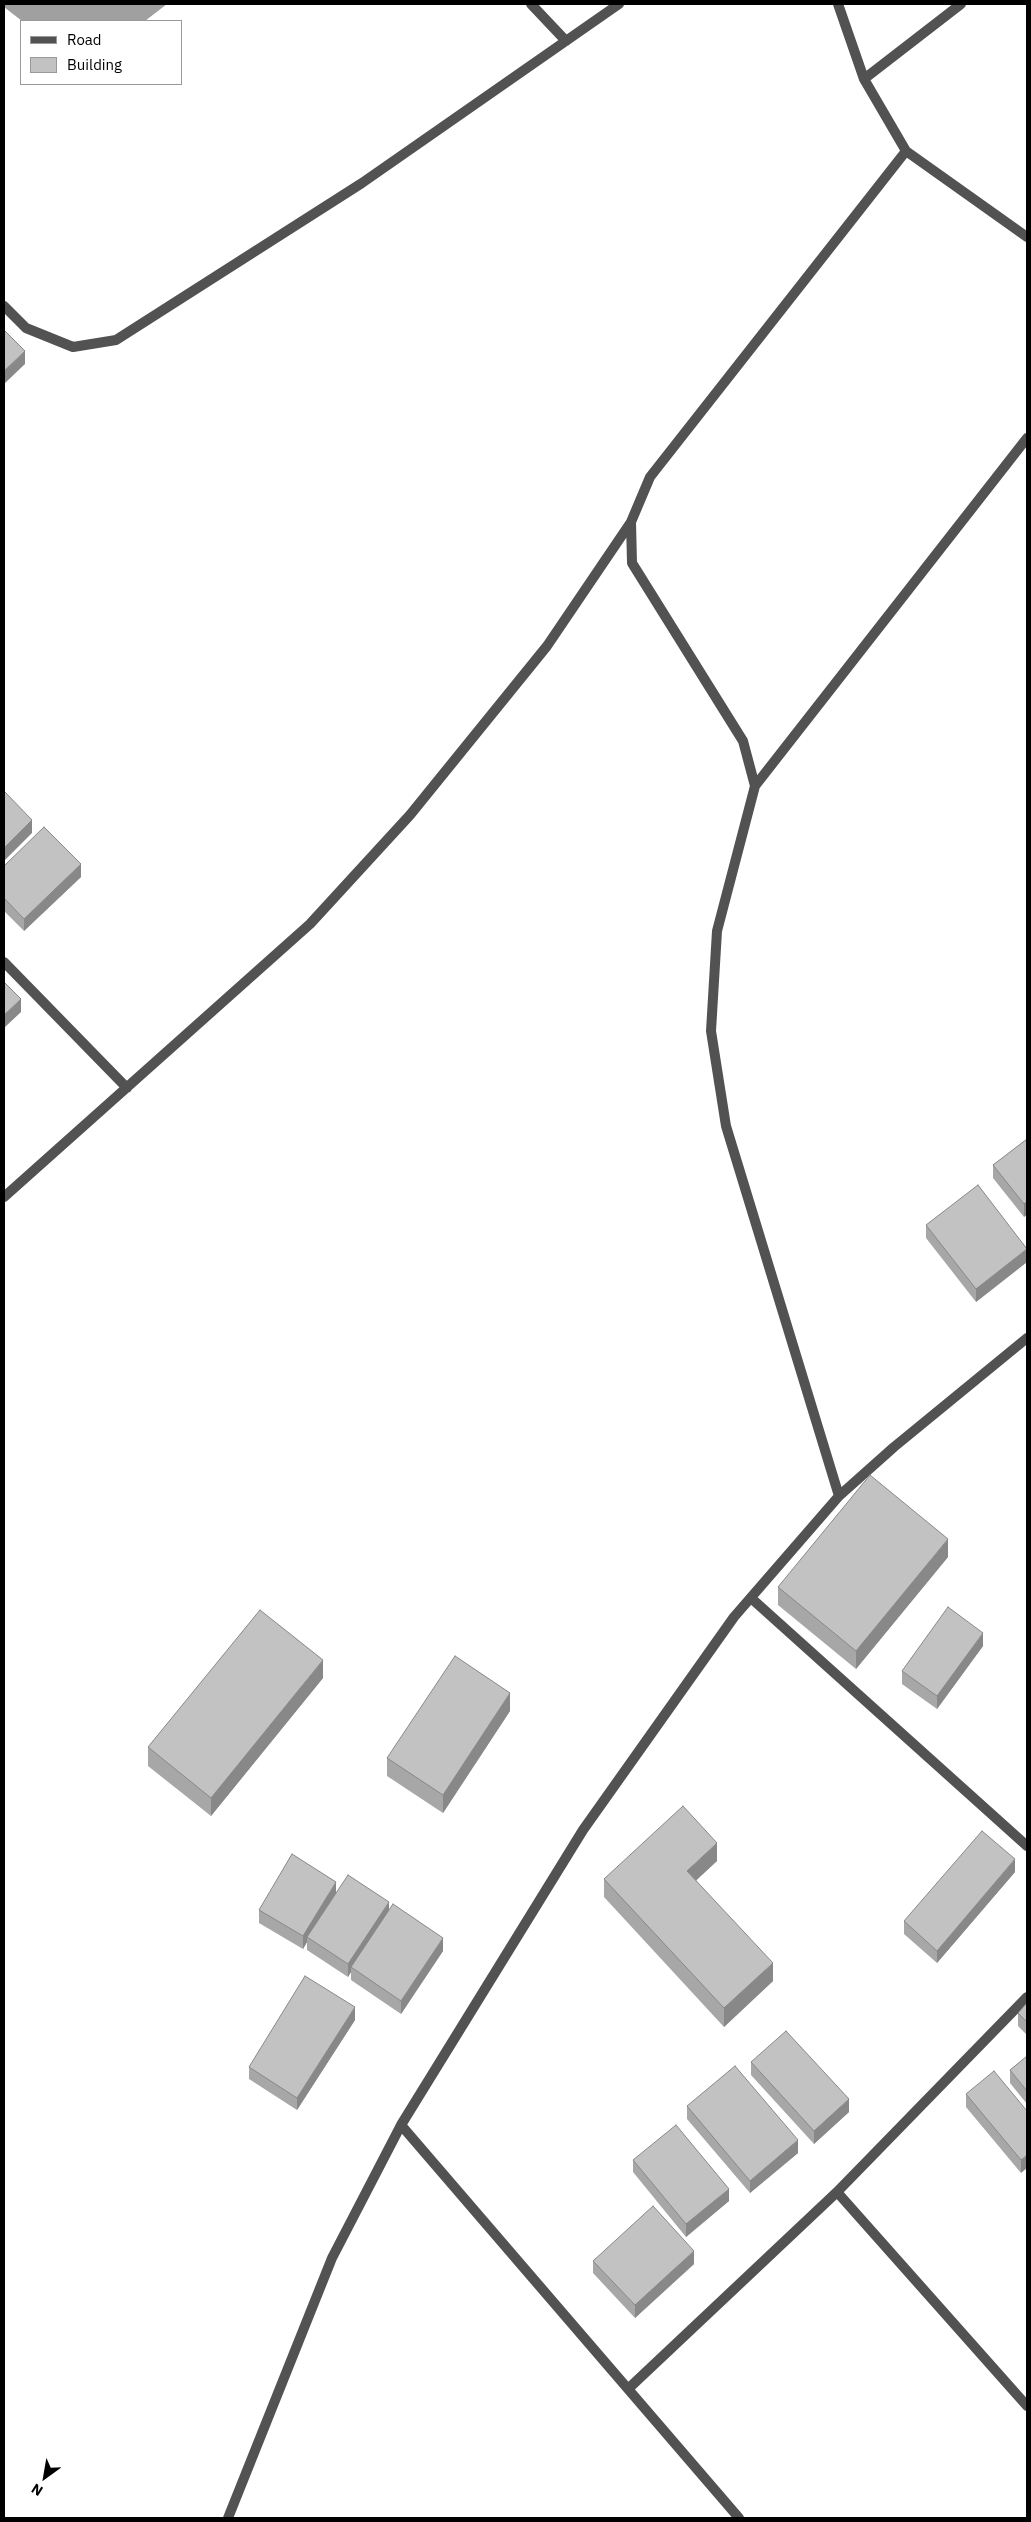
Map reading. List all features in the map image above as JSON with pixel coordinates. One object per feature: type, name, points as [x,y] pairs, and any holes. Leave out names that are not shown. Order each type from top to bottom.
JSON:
[{"type":"street","points":[[531,4],[566,41]]},
{"type":"street","points":[[4,306],[26,328],[73,347],[116,340],[362,183],[619,4]]},
{"type":"street","points":[[838,4],[864,79],[906,151],[1027,237]]},
{"type":"street","points":[[864,79],[961,4]]},
{"type":"street","points":[[4,1197],[310,924],[410,814],[547,646],[631,522],[650,477],[906,151]]},
{"type":"street","points":[[839,1496],[726,1126],[711,1031],[717,931],[755,786],[1027,438]]},
{"type":"street","points":[[631,522],[632,563],[743,741],[755,786]]},
{"type":"street","points":[[4,962],[127,1088]]},
{"type":"street","points":[[228,2518],[332,2258],[402,2125],[583,1830],[734,1617],[839,1496],[894,1447],[1027,1338]]},
{"type":"street","points":[[751,1598],[1027,1846]]},
{"type":"street","points":[[628,2389],[837,2192],[1027,1997]]},
{"type":"street","points":[[402,2125],[739,2518]]},
{"type":"street","points":[[837,2192],[1027,2406]]},
{"type":"shaded area","points":[[4,4],[167,4],[146,20],[21,20],[4,7]]},
{"type":"building","points":[[4,330],[25,351],[4,371]]},
{"type":"building","points":[[4,791],[32,820],[4,848]]},
{"type":"building","points":[[44,827],[81,864],[24,919],[4,898],[4,866]]},
{"type":"building","points":[[4,982],[21,999],[4,1015]]},
{"type":"building","points":[[1027,1139],[1027,1201],[1024,1204],[993,1165]]},
{"type":"building","points":[[978,1185],[1027,1249],[976,1289],[926,1225]]},
{"type":"building","points":[[870,1475],[948,1539],[856,1651],[778,1587]]},
{"type":"building","points":[[948,1607],[983,1633],[937,1696],[902,1671]]},
{"type":"building","points":[[260,1610],[323,1660],[211,1798],[148,1747]]},
{"type":"building","points":[[455,1656],[510,1693],[443,1795],[387,1758]]},
{"type":"building","points":[[683,1806],[717,1843],[687,1871],[773,1963],[724,2008],[604,1879]]},
{"type":"building","points":[[982,1831],[1015,1859],[937,1951],[904,1921]]},
{"type":"building","points":[[292,1854],[336,1882],[303,1936],[259,1910]]},
{"type":"building","points":[[348,1875],[389,1902],[348,1964],[307,1937]]},
{"type":"building","points":[[393,1904],[443,1938],[401,2001],[351,1967]]},
{"type":"building","points":[[305,1976],[355,2007],[297,2098],[249,2067]]},
{"type":"building","points":[[1027,2003],[1027,2022],[1018,2013]]},
{"type":"building","points":[[786,2031],[849,2099],[814,2131],[751,2062]]},
{"type":"building","points":[[1027,2056],[1027,2091],[1010,2070]]},
{"type":"building","points":[[735,2066],[798,2140],[750,2181],[687,2106]]},
{"type":"building","points":[[994,2071],[1027,2111],[1027,2155],[1021,2160],[966,2094]]},
{"type":"building","points":[[676,2125],[729,2189],[686,2224],[633,2160]]},
{"type":"building","points":[[653,2206],[694,2251],[635,2305],[593,2261]]}]
